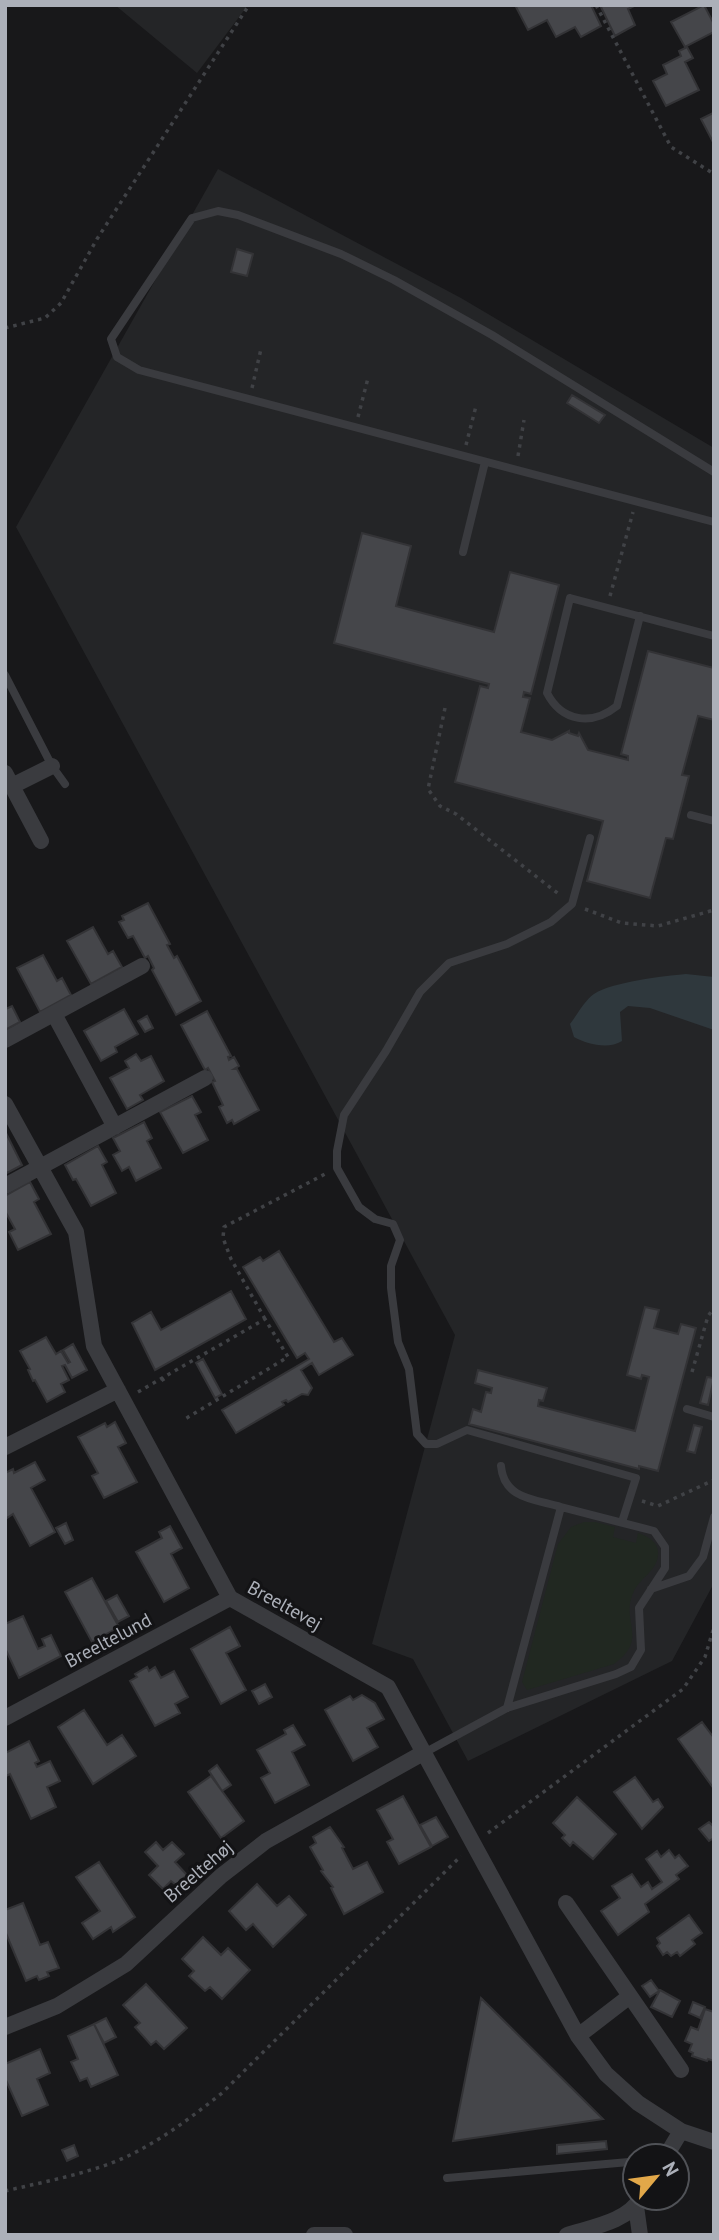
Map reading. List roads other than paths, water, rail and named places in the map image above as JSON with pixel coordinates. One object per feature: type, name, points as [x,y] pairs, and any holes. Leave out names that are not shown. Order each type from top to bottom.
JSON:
[{"type":"street","points":[[41,841],[9,779],[52,766]]},
{"type":"street","points":[[5,1040],[142,966]]},
{"type":"street","points":[[54,1014],[115,1127]]},
{"type":"street","points":[[5,1186],[205,1078]]},
{"type":"street","name":"Breeltevej","points":[[5,1104],[76,1232],[94,1346],[230,1598],[388,1687],[578,2036],[606,2074],[639,2103],[681,2131],[714,2142]]},
{"type":"street","points":[[5,1447],[121,1395]]},
{"type":"street","name":"Breeltelund","points":[[5,1718],[230,1598]]},
{"type":"street","name":"Breeltehøj","points":[[5,2027],[57,2006],[126,1964],[221,1876],[266,1841],[423,1753]]},
{"type":"street","points":[[566,1903],[681,2070]]},
{"type":"street","points":[[578,2036],[630,1996]]},
{"type":"street","points":[[674,2142],[681,2131]]},
{"type":"street","points":[[568,2235],[613,2221],[625,2212]]},
{"type":"street","points":[[639,2212],[640,2235]]},
{"type":"street","points":[[314,2235],[345,2235]]},
{"type":"lane","points":[[714,472],[502,341],[394,280],[341,254],[238,215],[218,211],[192,218],[111,339],[117,357],[139,370],[714,523]]},
{"type":"lane","points":[[463,552],[485,462]]},
{"type":"lane","points":[[640,617],[617,706],[606,715],[591,720],[564,713],[553,704],[547,692],[570,598],[714,636]]},
{"type":"lane","points":[[5,675],[52,766],[65,784]]},
{"type":"lane","points":[[691,816],[714,821]]},
{"type":"lane","points":[[590,838],[572,904],[551,922],[507,944],[449,963],[420,992],[344,1115],[337,1151],[337,1168],[359,1207],[375,1219],[393,1224],[400,1240],[391,1266],[391,1288],[398,1342],[409,1369],[416,1434],[426,1444],[437,1444],[467,1430],[636,1478],[622,1522]]},
{"type":"lane","points":[[687,1409],[714,1417]]},
{"type":"lane","points":[[423,1753],[507,1708],[631,1667],[641,1650],[639,1608],[665,1568],[665,1546],[654,1531],[516,1494],[502,1478],[501,1466]]},
{"type":"lane","points":[[507,1708],[561,1507]]},
{"type":"lane","points":[[649,1589],[689,1576],[703,1557],[714,1517]]},
{"type":"lane","points":[[447,2178],[621,2163]]}]
